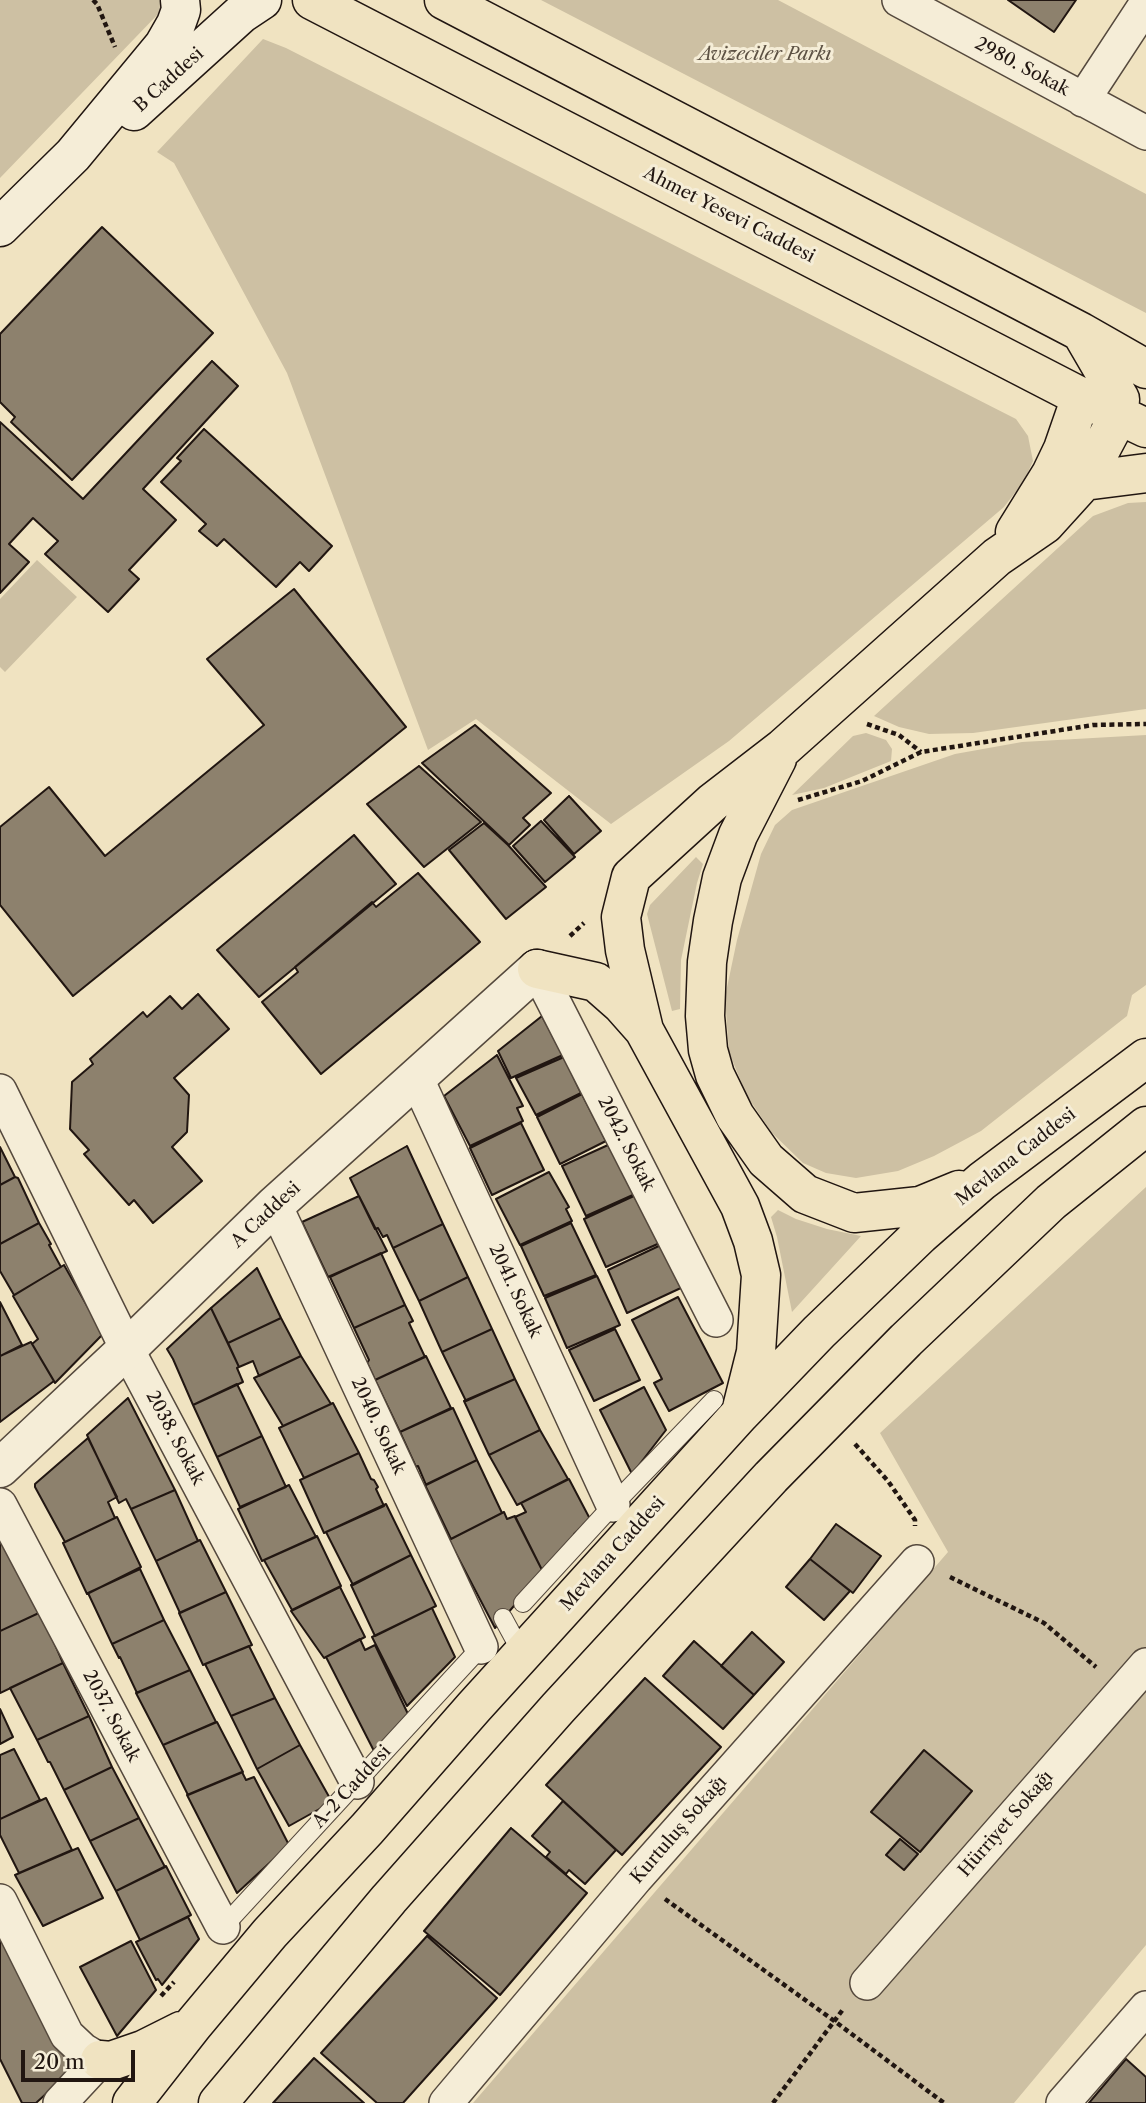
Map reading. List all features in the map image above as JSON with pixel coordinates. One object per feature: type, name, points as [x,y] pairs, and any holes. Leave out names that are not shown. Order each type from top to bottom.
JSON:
[{"type":"main road","name":"Ahmet Yesevi Caddesi","points":[[312,0],[1081,397],[1133,412]]},
{"type":"main road","points":[[444,0],[1081,332],[1146,369]]},
{"type":"main road","points":[[643,1030],[625,950],[621,917],[631,877],[713,802],[783,748],[997,557],[1045,524],[1084,481],[1133,412],[1081,332]]},
{"type":"main road","points":[[997,557],[1051,474],[1063,449],[1081,397]]},
{"type":"main road","points":[[1084,481],[1146,473]]},
{"type":"main road","points":[[783,748],[738,835],[722,878],[713,920],[707,962],[705,1016],[708,1050],[715,1074],[735,1116],[766,1160],[805,1194],[854,1213],[920,1206],[982,1181]]},
{"type":"main road","points":[[537,969],[596,982],[621,1004],[643,1030],[740,1206],[753,1241],[761,1275],[760,1305],[756,1352],[727,1407]]},
{"type":"main road","name":"Mevlana Caddesi","points":[[132,2103],[192,2025],[270,1933],[367,1829],[522,1653],[727,1407],[819,1332],[920,1235],[982,1181],[1146,1058]]},
{"type":"main road","points":[[224,2100],[389,1899],[558,1708],[771,1477],[906,1340],[1051,1202],[1146,1126]]},
{"type":"main road","points":[[100,2060],[111,2061],[143,2050],[192,2025]]},
{"type":"street","name":"B Caddesi","points":[[1,224],[73,155],[164,45],[181,10],[180,0]]},
{"type":"street","name":"B Caddesi","points":[[73,155],[112,130],[241,14],[262,0]]},
{"type":"street","name":"2980. Sokak","points":[[899,0],[1146,133]]},
{"type":"street","points":[[1083,100],[1146,5]]},
{"type":"street","name":"A Caddesi","points":[[0,1468],[275,1205],[537,969]]},
{"type":"street","name":"2042. Sokak","points":[[537,969],[716,1320]]},
{"type":"street","name":"2041. Sokak","points":[[416,1077],[613,1505]]},
{"type":"street","name":"2038. Sokak","points":[[0,1091],[127,1349],[357,1782]]},
{"type":"street","name":"2040. Sokak","points":[[275,1205],[481,1647]]},
{"type":"street","name":"2037. Sokak","points":[[0,1505],[223,1927]]},
{"type":"street","name":"Kurtuluş Sokağı","points":[[446,2103],[636,1878],[917,1562]]},
{"type":"street","name":"Hürriyet Sokağı","points":[[867,1983],[1135,1696],[1146,1665]]},
{"type":"street","points":[[0,1901],[66,2035],[100,2060],[60,2103]]},
{"type":"street","points":[[1063,2103],[1146,2008]]},
{"type":"lane","points":[[523,1603],[613,1505],[727,1407]]},
{"type":"lane","points":[[503,1618],[522,1653]]},
{"type":"lane","name":"A-2 Caddesi","points":[[223,1927],[481,1647]]},
{"type":"path","points":[[93,0],[119,55]]},
{"type":"path","points":[[832,704],[866,723],[900,735],[921,752]]},
{"type":"path","points":[[749,811],[812,797],[862,781],[921,752],[1093,725],[1146,724]]},
{"type":"path","points":[[830,1417],[888,1481],[915,1520],[917,1562],[1044,1623],[1135,1696]]},
{"type":"path","points":[[636,1878],[944,2103]]},
{"type":"path","points":[[773,2103],[833,2020],[867,1983]]},
{"type":"green space","points":[[0,0],[159,0],[162,10],[0,178]]},
{"type":"green space","name":"Avizeciler Parkı","points":[[541,0],[778,0],[1146,194],[1146,313]]},
{"type":"green space","points":[[263,39],[286,48],[1016,419],[1028,436],[1033,461],[1024,481],[1004,507],[729,741],[611,824],[476,719],[428,750],[287,373],[174,163],[157,152]]},
{"type":"green space","points":[[1146,502],[1146,709],[973,733],[929,734],[899,727],[874,716],[1093,516],[1128,503]]},
{"type":"green space","points":[[37,560],[77,597],[5,672],[0,667],[0,599]]},
{"type":"green space","points":[[866,733],[886,740],[892,749],[891,761],[824,788],[792,795],[853,736]]},
{"type":"green space","points":[[1146,735],[1146,985],[1132,995],[1127,1016],[981,1131],[934,1156],[898,1171],[856,1178],[826,1173],[803,1163],[771,1132],[746,1094],[729,1052],[725,997],[737,940],[761,854],[775,825],[792,810],[955,754],[1022,742]]},
{"type":"green space","points":[[696,857],[703,864],[681,960],[680,1009],[672,1011],[647,914],[650,905]]},
{"type":"green space","points":[[1146,1187],[1146,1945],[1014,2103],[473,2103],[948,1552],[880,1433]]},
{"type":"green space","points":[[778,1210],[827,1229],[861,1236],[792,1312],[771,1217]]},
{"type":"building","points":[[1008,0],[1076,0],[1054,32]]},
{"type":"building","points":[[102,227],[213,333],[72,480],[11,422],[15,417],[0,402],[0,334]]},
{"type":"building","points":[[212,361],[238,386],[143,489],[176,520],[129,570],[139,579],[108,612],[45,554],[58,541],[33,518],[9,544],[29,562],[0,593],[0,422],[83,499]]},
{"type":"building","points":[[204,429],[332,546],[309,571],[300,562],[276,587],[224,539],[217,546],[199,531],[206,524],[161,482],[181,461],[177,458]]},
{"type":"building","points":[[294,589],[406,727],[73,996],[0,905],[0,827],[49,787],[105,856],[264,725],[207,659]]},
{"type":"building","points":[[475,725],[551,793],[523,818],[530,825],[509,845],[422,763]]},
{"type":"building","points":[[419,766],[481,822],[424,867],[367,804]]},
{"type":"building","points":[[569,796],[601,831],[574,854],[544,820]]},
{"type":"building","points":[[541,821],[575,857],[545,882],[513,846]]},
{"type":"building","points":[[484,823],[546,887],[506,919],[449,850]]},
{"type":"building","points":[[354,835],[396,884],[259,997],[217,950]]},
{"type":"building","points":[[418,873],[480,942],[321,1074],[262,1002],[298,972],[295,967],[372,902],[376,907]]},
{"type":"building","points":[[198,994],[229,1029],[174,1078],[189,1095],[187,1132],[172,1147],[202,1181],[153,1223],[134,1200],[129,1205],[84,1154],[89,1150],[70,1129],[72,1082],[93,1064],[90,1059],[143,1012],[147,1017],[170,996],[182,1009]]},
{"type":"building","points":[[542,1016],[563,1055],[511,1078],[498,1051]]},
{"type":"building","points":[[497,1055],[523,1106],[517,1108],[523,1121],[470,1146],[444,1096]]},
{"type":"building","points":[[564,1057],[581,1093],[536,1115],[516,1078]]},
{"type":"building","points":[[582,1094],[606,1141],[560,1164],[537,1117]]},
{"type":"building","points":[[521,1123],[544,1170],[492,1195],[470,1148]]},
{"type":"building","points":[[608,1145],[635,1194],[586,1216],[562,1166]]},
{"type":"building","points":[[407,1146],[443,1224],[393,1248],[387,1235],[383,1237],[378,1228],[375,1229],[350,1178]]},
{"type":"building","points":[[0,1147],[15,1177],[0,1185]]},
{"type":"building","points":[[549,1172],[569,1207],[566,1209],[572,1221],[520,1245],[496,1199]]},
{"type":"building","points":[[18,1178],[39,1223],[0,1244],[0,1185]]},
{"type":"building","points":[[636,1195],[662,1242],[606,1267],[584,1219]]},
{"type":"building","points":[[359,1196],[387,1251],[328,1277],[302,1222]]},
{"type":"building","points":[[39,1223],[61,1267],[14,1295],[0,1271],[0,1244]]},
{"type":"building","points":[[571,1223],[596,1275],[544,1296],[521,1246]]},
{"type":"building","points":[[443,1224],[468,1277],[419,1301],[393,1248]]},
{"type":"building","points":[[663,1244],[683,1287],[627,1313],[608,1270]]},
{"type":"building","points":[[381,1253],[405,1305],[354,1328],[330,1277]]},
{"type":"building","points":[[64,1265],[103,1334],[55,1383],[32,1344],[38,1339],[13,1296]]},
{"type":"building","points":[[257,1268],[281,1318],[228,1343],[211,1308]]},
{"type":"building","points":[[597,1276],[620,1325],[567,1348],[545,1298]]},
{"type":"building","points":[[468,1277],[492,1329],[442,1352],[419,1301]]},
{"type":"building","points":[[678,1297],[723,1383],[669,1411],[654,1383],[662,1379],[632,1320]]},
{"type":"building","points":[[0,1302],[22,1345],[0,1356]]},
{"type":"building","points":[[405,1305],[413,1321],[409,1323],[425,1357],[375,1380],[354,1328]]},
{"type":"building","points":[[211,1308],[239,1367],[237,1368],[243,1382],[193,1405],[167,1349]]},
{"type":"building","points":[[281,1318],[301,1356],[259,1376],[253,1361],[239,1367],[228,1343]]},
{"type":"building","points":[[492,1329],[515,1379],[466,1401],[442,1352]]},
{"type":"building","points":[[615,1329],[640,1380],[594,1401],[569,1350]]},
{"type":"building","points":[[31,1342],[54,1381],[0,1422],[0,1356]]},
{"type":"building","points":[[301,1356],[331,1404],[283,1426],[254,1378]]},
{"type":"building","points":[[426,1356],[451,1408],[400,1432],[375,1380]]},
{"type":"building","points":[[515,1379],[540,1430],[489,1455],[464,1401]]},
{"type":"building","points":[[237,1384],[262,1436],[217,1457],[193,1405]]},
{"type":"building","points":[[644,1387],[666,1430],[632,1474],[600,1410]]},
{"type":"building","points":[[128,1398],[175,1490],[131,1509],[126,1499],[119,1503],[87,1435]]},
{"type":"building","points":[[333,1403],[359,1453],[304,1478],[279,1428]]},
{"type":"building","points":[[453,1408],[477,1460],[426,1485],[400,1432]]},
{"type":"building","points":[[540,1430],[568,1479],[517,1505],[489,1455]]},
{"type":"building","points":[[262,1436],[286,1487],[240,1507],[217,1457]]},
{"type":"building","points":[[88,1438],[117,1497],[108,1502],[115,1518],[65,1542],[35,1484]]},
{"type":"building","points":[[359,1453],[371,1479],[378,1487],[376,1489],[384,1506],[324,1533],[300,1480]]},
{"type":"building","points":[[477,1460],[502,1513],[451,1539],[425,1485]]},
{"type":"building","points":[[569,1479],[590,1519],[543,1572],[515,1517],[526,1512],[521,1503]]},
{"type":"building","points":[[289,1485],[316,1537],[262,1561],[238,1509]]},
{"type":"building","points":[[175,1490],[198,1541],[156,1561],[131,1509]]},
{"type":"building","points":[[386,1504],[411,1555],[353,1585],[326,1532]]},
{"type":"building","points":[[504,1512],[507,1519],[515,1516],[543,1572],[495,1628],[449,1540]]},
{"type":"building","points":[[117,1517],[141,1567],[87,1594],[63,1543]]},
{"type":"building","points":[[836,1524],[881,1556],[853,1593],[810,1559]]},
{"type":"building","points":[[0,1534],[41,1612],[0,1631]]},
{"type":"building","points":[[317,1536],[341,1586],[292,1610],[264,1560]]},
{"type":"building","points":[[200,1540],[226,1592],[180,1613],[156,1561]]},
{"type":"building","points":[[411,1555],[436,1606],[375,1636],[351,1585]]},
{"type":"building","points":[[810,1559],[850,1591],[824,1620],[786,1587]]},
{"type":"building","points":[[140,1569],[164,1620],[112,1644],[88,1593]]},
{"type":"building","points":[[340,1587],[365,1637],[324,1658],[291,1611]]},
{"type":"building","points":[[226,1592],[252,1645],[203,1665],[179,1613]]},
{"type":"building","points":[[432,1608],[455,1657],[407,1706],[372,1637]]},
{"type":"building","points":[[41,1612],[63,1663],[0,1693],[0,1631]]},
{"type":"building","points":[[164,1620],[190,1670],[137,1693],[112,1644]]},
{"type":"building","points":[[752,1632],[784,1662],[754,1695],[721,1666]]},
{"type":"building","points":[[360,1639],[365,1650],[375,1645],[408,1714],[374,1751],[326,1657]]},
{"type":"building","points":[[694,1641],[754,1695],[723,1729],[663,1676]]},
{"type":"building","points":[[249,1646],[275,1698],[231,1716],[205,1664]]},
{"type":"building","points":[[63,1663],[89,1716],[37,1740],[10,1688]]},
{"type":"building","points":[[190,1670],[216,1722],[163,1745],[136,1693]]},
{"type":"building","points":[[645,1678],[721,1747],[622,1855],[546,1785]]},
{"type":"building","points":[[275,1698],[300,1745],[257,1769],[231,1716]]},
{"type":"building","points":[[0,1709],[13,1737],[0,1744]]},
{"type":"building","points":[[89,1716],[112,1767],[64,1790],[37,1740]]},
{"type":"building","points":[[217,1722],[243,1772],[188,1795],[163,1745]]},
{"type":"building","points":[[300,1745],[332,1802],[289,1826],[257,1769]]},
{"type":"building","points":[[14,1749],[40,1800],[0,1819],[0,1755]]},
{"type":"building","points":[[924,1750],[972,1791],[920,1852],[871,1812]]},
{"type":"building","points":[[112,1767],[139,1818],[90,1841],[64,1790]]},
{"type":"building","points":[[242,1772],[246,1780],[254,1777],[289,1845],[237,1893],[187,1795]]},
{"type":"building","points":[[46,1798],[72,1850],[19,1873],[0,1835],[0,1819]]},
{"type":"building","points":[[563,1801],[616,1850],[585,1884],[569,1870],[566,1874],[546,1857],[550,1852],[532,1836]]},
{"type":"building","points":[[139,1818],[165,1867],[116,1891],[90,1841]]},
{"type":"building","points":[[511,1828],[587,1893],[500,1995],[424,1931]]},
{"type":"building","points":[[900,1839],[918,1854],[904,1870],[886,1855]]},
{"type":"building","points":[[78,1848],[103,1898],[43,1926],[15,1875]]},
{"type":"building","points":[[166,1866],[191,1915],[140,1940],[116,1891]]},
{"type":"building","points":[[188,1917],[199,1939],[162,1985],[156,1980],[136,1942]]},
{"type":"building","points":[[427,1936],[497,1998],[403,2103],[377,2103],[321,2053]]},
{"type":"building","points":[[0,1938],[72,2070],[36,2103],[22,2103],[0,2059]]},
{"type":"building","points":[[131,1941],[156,1990],[117,2036],[80,1967]]},
{"type":"building","points":[[314,2058],[364,2103],[273,2103]]},
{"type":"building","points":[[1126,2059],[1146,2077],[1146,2103],[1089,2103]]}]
